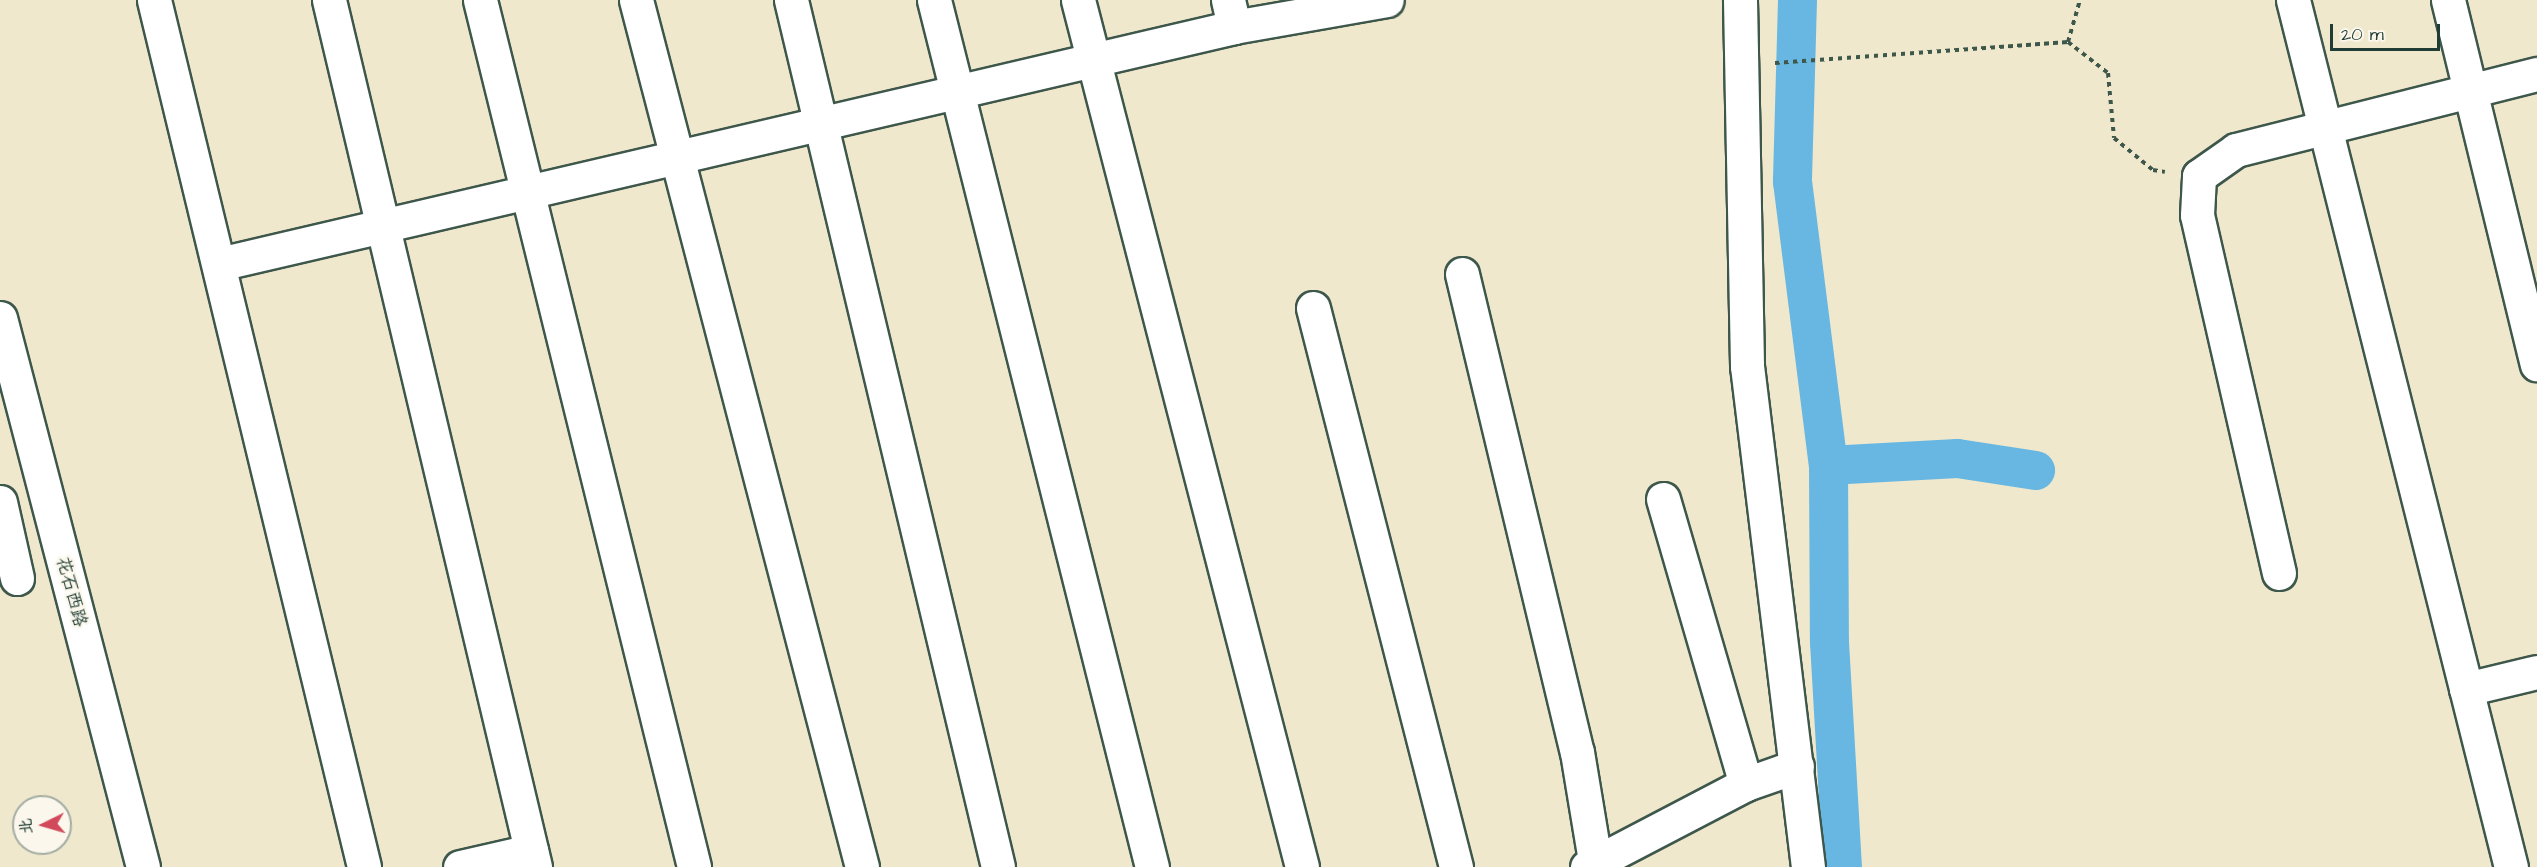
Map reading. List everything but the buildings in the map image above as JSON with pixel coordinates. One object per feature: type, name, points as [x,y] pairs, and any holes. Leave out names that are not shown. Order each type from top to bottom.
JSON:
[{"type":"street","points":[[154,0],[364,867]]},
{"type":"street","points":[[329,0],[533,859],[460,867]]},
{"type":"street","points":[[480,0],[694,867]]},
{"type":"street","points":[[636,0],[862,867]]},
{"type":"street","points":[[791,0],[998,867]]},
{"type":"street","points":[[934,0],[1152,867]]},
{"type":"street","points":[[1078,0],[1302,867]]},
{"type":"street","points":[[219,264],[1093,60],[1231,13],[1387,0]]},
{"type":"street","points":[[1740,0],[1747,366],[1808,867]]},
{"type":"street","points":[[2293,0],[2511,867]]},
{"type":"street","points":[[2448,0],[2537,364]]},
{"type":"street","points":[[2279,573],[2197,215],[2199,176],[2235,150],[2324,125],[2537,74]]},
{"type":"street","points":[[1462,274],[1577,752],[1593,866],[1746,784],[1797,766]]},
{"type":"street","points":[[1313,308],[1456,867]]},
{"type":"street","name":"花石西路","points":[[3,328],[143,867]]},
{"type":"street","points":[[1663,499],[1746,784]]},
{"type":"street","points":[[0,502],[8,576],[70,590]]},
{"type":"street","points":[[2466,689],[2537,672]]},
{"type":"path","points":[[2068,42],[2080,9],[2079,0]]},
{"type":"path","points":[[1767,63],[2068,42],[2108,73],[2114,138],[2153,170],[2199,176]]},
{"type":"waterway","points":[[1797,0],[1792,181],[1828,465],[1829,642],[1842,867]]},
{"type":"waterway","points":[[1828,465],[1957,458],[2035,470]]}]
